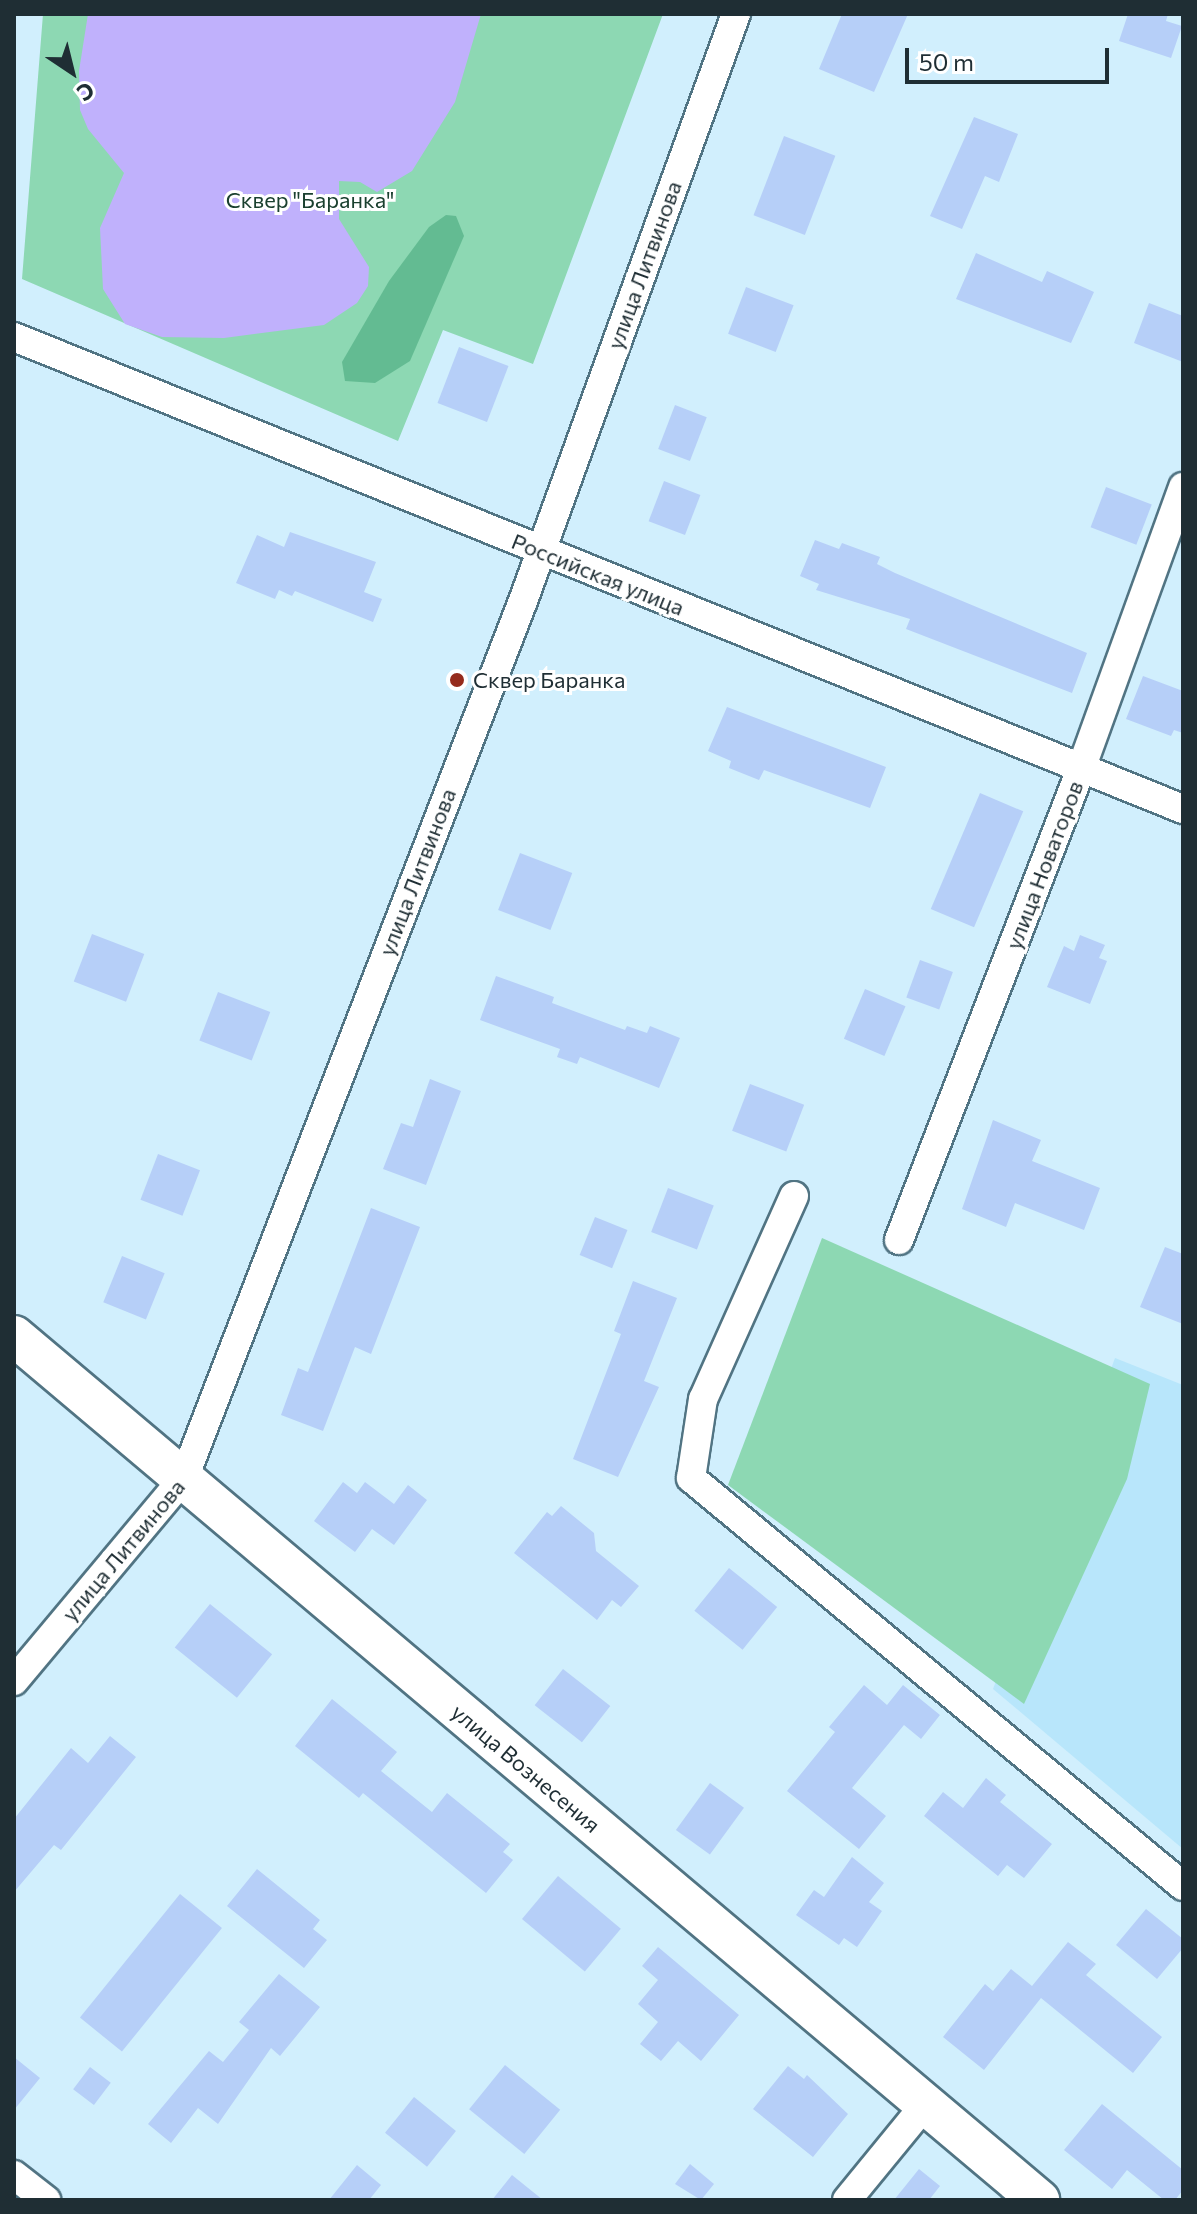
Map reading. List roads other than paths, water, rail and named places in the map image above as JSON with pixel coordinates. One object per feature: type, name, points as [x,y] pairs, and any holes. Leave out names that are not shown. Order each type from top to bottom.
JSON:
[{"type":"street","name":"улица Литвинова","points":[[14,1681],[184,1478],[541,550],[736,14]]},
{"type":"street","name":"Российская улица","points":[[14,337],[1183,809]]},
{"type":"street","name":"улица Новаторов","points":[[899,1240],[1081,769],[1183,487]]},
{"type":"street","points":[[794,1196],[703,1399],[691,1478],[1183,1886]]},
{"type":"street","name":"улица Вознесения","points":[[14,1336],[1039,2200]]},
{"type":"street","points":[[847,2200],[924,2106]]},
{"type":"street","points":[[14,2175],[46,2200]]},
{"type":"place","name":"Сквер Баранка","points":[[457,680]]},
{"type":"park label","name":"Сквер \"Баранка\"","points":[[310,200]]}]
